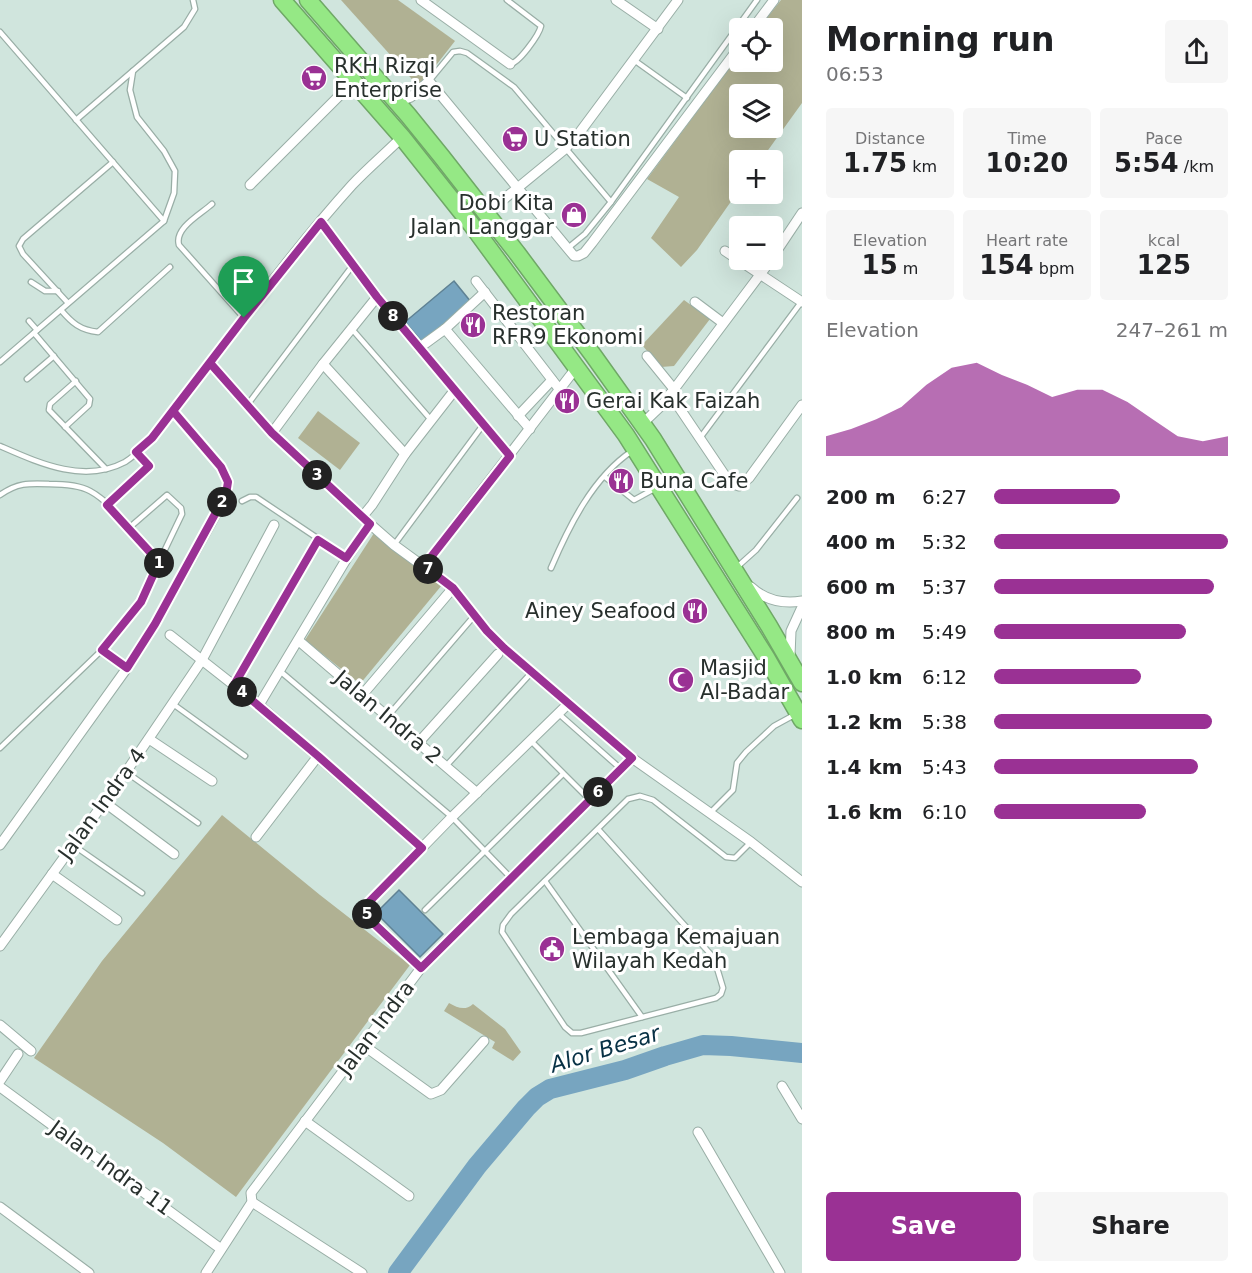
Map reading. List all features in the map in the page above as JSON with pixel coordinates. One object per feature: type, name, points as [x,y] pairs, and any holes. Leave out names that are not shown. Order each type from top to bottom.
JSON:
[{"type":"highway","points":[[282,0],[402,137],[471,224],[635,449],[766,657],[800,716]]},
{"type":"highway","points":[[308,0],[397,102],[487,213],[642,424],[735,570],[802,683]]},
{"type":"street","points":[[421,0],[510,64]]},
{"type":"street","points":[[616,0],[658,28]]},
{"type":"street","points":[[487,213],[565,149],[591,119],[678,0]]},
{"type":"street","points":[[760,18],[774,0]]},
{"type":"street","points":[[397,102],[411,97],[429,81],[573,256],[580,256],[729,61]]},
{"type":"street","points":[[250,185],[354,81]]},
{"type":"street","points":[[0,845],[127,668],[155,624],[226,494],[228,482],[221,467],[173,411],[321,222],[354,183],[402,137]]},
{"type":"street","points":[[783,242],[802,213]]},
{"type":"street","points":[[321,222],[377,297],[454,392],[510,456]]},
{"type":"street","points":[[725,251],[802,301]]},
{"type":"street","points":[[642,424],[663,404],[764,270]]},
{"type":"street","points":[[476,280],[560,390]]},
{"type":"street","points":[[419,348],[445,329],[485,292]]},
{"type":"street","points":[[272,433],[377,297]]},
{"type":"street","points":[[695,302],[723,323]]},
{"type":"street","points":[[445,329],[530,429]]},
{"type":"street","points":[[647,356],[730,483],[739,486],[749,478],[802,405]]},
{"type":"street","points":[[210,363],[272,433],[370,524],[394,545],[453,588],[504,648],[632,758],[751,842],[802,882]]},
{"type":"street","points":[[323,364],[405,454]]},
{"type":"street","points":[[424,566],[576,368]]},
{"type":"street","points":[[518,416],[552,380]]},
{"type":"street","points":[[362,516],[372,505],[405,454],[454,392]]},
{"type":"street","points":[[259,705],[299,641],[346,558],[370,524]]},
{"type":"street","name":"Jalan Indra 4","points":[[0,945],[126,772],[202,660],[274,525]]},
{"type":"street","points":[[735,570],[761,595],[779,601],[802,601]]},
{"type":"street","points":[[363,694],[453,588]]},
{"type":"street","points":[[792,666],[791,631],[802,607]]},
{"type":"street","points":[[170,635],[259,705],[422,848]]},
{"type":"street","name":"Jalan Indra 2","points":[[299,641],[477,793]]},
{"type":"street","points":[[419,742],[498,654]]},
{"type":"street","points":[[421,968],[368,918],[369,902],[569,703]]},
{"type":"street","points":[[149,739],[212,781]]},
{"type":"street","points":[[256,837],[318,756]]},
{"type":"street","name":"Jalan Indra","points":[[206,1273],[252,1202],[251,1193],[421,968],[632,758]]},
{"type":"street","points":[[104,802],[174,854]]},
{"type":"street","points":[[52,874],[117,920]]},
{"type":"street","points":[[0,1025],[31,1051]]},
{"type":"street","points":[[363,1045],[427,1093],[434,1094],[441,1090],[484,1041]]},
{"type":"street","points":[[0,1081],[18,1054]]},
{"type":"street","points":[[782,1086],[802,1119]]},
{"type":"street","name":"Jalan Indra 11","points":[[0,1088],[221,1250]]},
{"type":"street","points":[[305,1121],[409,1196]]},
{"type":"street","points":[[698,1132],[780,1273]]},
{"type":"street","points":[[252,1202],[362,1273]]},
{"type":"street","points":[[0,1207],[89,1273]]},
{"type":"lane","points":[[76,120],[184,27],[195,9],[193,0]]},
{"type":"lane","points":[[507,0],[541,26],[538,34],[517,62],[510,64]]},
{"type":"lane","points":[[568,248],[585,234],[611,202],[757,0]]},
{"type":"lane","points":[[0,32],[164,221]]},
{"type":"lane","points":[[429,81],[453,52],[467,53],[514,87],[611,202]]},
{"type":"lane","points":[[634,60],[687,98]]},
{"type":"lane","points":[[0,362],[164,221],[174,193],[175,171],[164,151],[137,117],[130,90],[133,71]]},
{"type":"lane","points":[[68,303],[19,252],[20,246],[24,239],[113,162]]},
{"type":"lane","points":[[212,204],[181,231],[177,239],[179,245],[244,318]]},
{"type":"lane","points":[[248,405],[353,265]]},
{"type":"lane","points":[[61,310],[74,324],[85,331],[98,332],[170,267]]},
{"type":"lane","points":[[31,282],[45,291],[58,291]]},
{"type":"lane","points":[[700,438],[802,301]]},
{"type":"lane","points":[[29,321],[35,332],[87,395],[89,405],[65,427]]},
{"type":"lane","points":[[351,328],[432,421]]},
{"type":"lane","points":[[27,379],[54,356]]},
{"type":"lane","points":[[76,381],[48,407],[106,469]]},
{"type":"lane","points":[[0,446],[49,466],[66,470],[84,472],[106,469],[126,461],[152,438],[173,411]]},
{"type":"lane","points":[[394,545],[483,425]]},
{"type":"lane","points":[[551,568],[569,530],[605,477],[622,458],[635,449]]},
{"type":"lane","points":[[107,505],[149,466],[136,452]]},
{"type":"lane","points":[[605,477],[634,500],[658,486]]},
{"type":"lane","points":[[0,495],[15,485],[31,483],[58,484],[90,491],[107,505],[159,562]]},
{"type":"lane","points":[[0,748],[102,650],[141,602],[182,514],[181,508],[167,495],[129,528]]},
{"type":"lane","points":[[242,501],[250,496],[256,497],[346,558]]},
{"type":"lane","points":[[735,570],[756,550],[797,498]]},
{"type":"lane","points":[[274,525],[281,514]]},
{"type":"lane","points":[[234,685],[318,540]]},
{"type":"lane","points":[[388,716],[475,615]]},
{"type":"lane","points":[[102,650],[127,668]]},
{"type":"lane","points":[[280,671],[452,817],[511,878]]},
{"type":"lane","points":[[446,766],[532,672]]},
{"type":"lane","points":[[173,704],[245,756]]},
{"type":"lane","points":[[559,714],[621,769]]},
{"type":"lane","points":[[710,813],[733,790],[737,763],[746,752],[774,726],[800,716]]},
{"type":"lane","points":[[531,741],[590,801]]},
{"type":"lane","points":[[126,772],[198,823]]},
{"type":"lane","points":[[425,910],[563,774]]},
{"type":"lane","points":[[598,830],[714,958],[723,988],[722,994],[716,998],[581,1033],[572,1033],[565,1027],[502,932],[503,925],[512,914],[628,799],[640,796],[653,800],[726,856],[735,858],[751,842]]},
{"type":"lane","points":[[73,845],[142,893]]},
{"type":"lane","points":[[545,881],[642,1017]]},
{"type":"green space","points":[[341,0],[398,0],[455,41],[419,87]]},
{"type":"green space","points":[[781,0],[802,0],[802,103],[783,129],[783,84],[729,84],[729,138],[777,138],[768,150],[729,150],[729,204],[697,250],[681,267],[651,238],[679,197],[647,179],[729,68],[729,72],[783,72],[783,18],[767,18]]},
{"type":"green space","points":[[684,300],[710,319],[674,366],[661,367],[642,345]]},
{"type":"green space","points":[[318,411],[360,443],[340,470],[298,438]]},
{"type":"green space","points":[[376,530],[442,585],[360,684],[305,640]]},
{"type":"green space","points":[[222,815],[410,965],[236,1197],[163,1143],[34,1058],[102,961]]},
{"type":"green space","points":[[449,1003],[461,1008],[467,1008],[473,1004],[505,1029],[521,1052],[513,1061],[492,1048],[495,1042],[444,1011]]},
{"type":"water","points":[[454,281],[471,302],[422,342],[405,322]]},
{"type":"water","points":[[399,890],[443,934],[420,957],[376,913]]},
{"type":"waterway","name":"Alor Besar","points":[[398,1273],[477,1166],[526,1108],[550,1089],[625,1070],[703,1045],[802,1053]]},
{"type":"place","name":"RKH Rizqi Enterprise","points":[[314,78]]},
{"type":"place","name":"U Station","points":[[515,139]]},
{"type":"place","name":"Dobi Kita Jalan Langgar","points":[[574,215]]},
{"type":"place","name":"Restoran RFR9 Ekonomi","points":[[473,325]]},
{"type":"place","name":"Gerai Kak Faizah","points":[[567,401]]},
{"type":"place","name":"Buna Cafe","points":[[621,481]]},
{"type":"place","name":"Ainey Seafood","points":[[695,611]]},
{"type":"place","name":"Masjid Al-Badar","points":[[681,680]]},
{"type":"place","name":"Lembaga Kemajuan Wilayah Kedah","points":[[552,949]]},
{"type":"route","points":[[321,222],[377,297],[454,392],[510,456],[424,566],[453,588],[487,631],[504,648],[632,758],[421,968],[368,918],[367,910],[369,902],[422,848],[234,685],[318,540],[346,558],[370,524],[272,433],[210,363],[173,411],[221,467],[228,482],[226,494],[155,624],[127,668],[102,650],[141,602],[159,562],[107,505],[149,466],[136,452],[152,438],[244,318],[321,222]]}]
